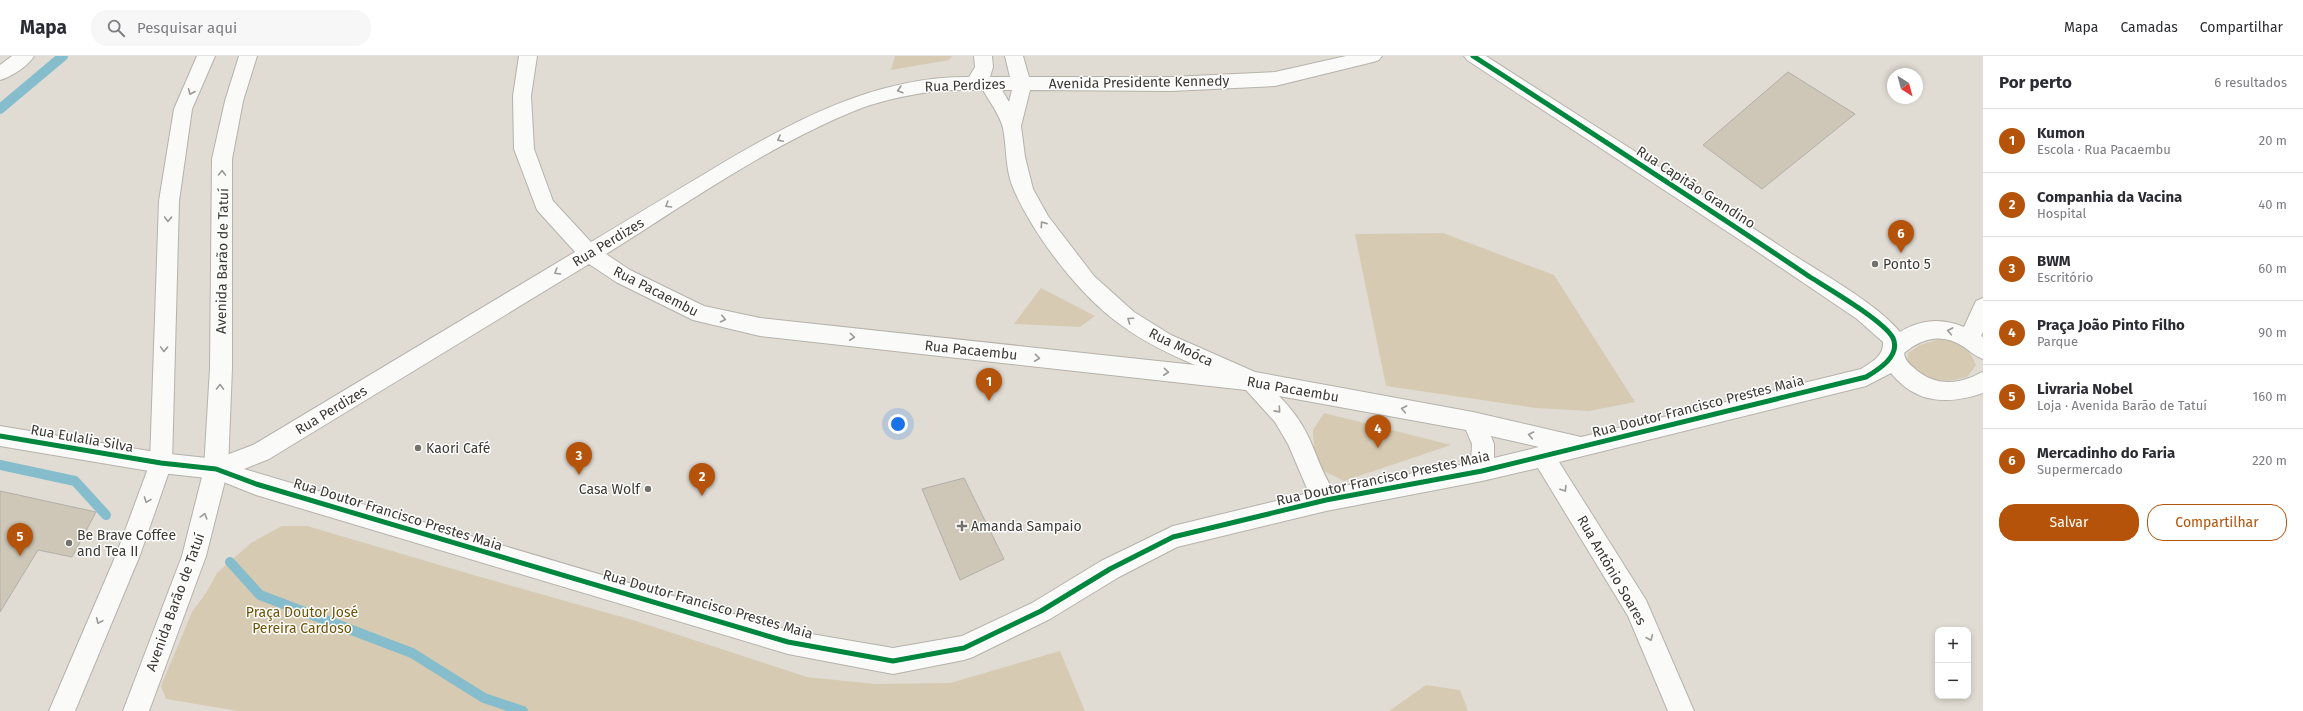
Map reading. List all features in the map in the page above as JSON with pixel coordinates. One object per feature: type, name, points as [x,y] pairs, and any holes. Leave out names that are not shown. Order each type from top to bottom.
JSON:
[{"type":"street","points":[[0,74],[25,56]]},
{"type":"street","points":[[62,711],[128,555],[161,463],[169,201],[183,109],[206,56]]},
{"type":"street","name":"Avenida Barão de Tatuí","points":[[136,711],[194,556],[216,469],[220,375],[222,159],[234,101],[248,56]]},
{"type":"street","name":"Rua Pacaembu","points":[[528,56],[522,96],[524,149],[544,205],[590,252],[623,276],[700,314],[760,327],[1252,381],[1473,422],[1583,447]]},
{"type":"street","points":[[982,83],[986,64],[983,56]]},
{"type":"street","points":[[1014,56],[1017,72],[1023,83]]},
{"type":"street","points":[[1017,56],[1027,69],[1038,76],[1060,83]]},
{"type":"street","name":"Avenida Presidente Kennedy","points":[[1023,83],[1171,84],[1275,79],[1373,56]]},
{"type":"street","name":"Rua Capitão Grandino","points":[[1473,56],[1753,238],[1864,313],[1885,330],[1893,339],[1894,362],[1912,382],[1927,389]]},
{"type":"street","name":"Rua Perdizes","points":[[216,469],[261,452],[778,139],[854,104],[907,89],[942,83],[1023,83]]},
{"type":"street","name":"Rua Moóca","points":[[982,83],[1012,126]]},
{"type":"street","name":"Rua Moóca","points":[[1023,83],[1012,126],[1015,157],[1023,189],[1041,222],[1087,282],[1127,318],[1163,341],[1252,381],[1283,415],[1298,439],[1314,482],[1326,500]]},
{"type":"street","points":[[1894,349],[1910,336],[1930,329],[1951,330],[1978,345],[1983,307]]},
{"type":"street","name":"Rua Doutor Francisco Prestes Maia","points":[[216,469],[256,484],[788,642],[893,661],[964,648],[1041,611],[1110,569],[1173,537],[1326,500],[1482,471],[1866,377],[1884,366],[1894,349]]},
{"type":"street","name":"Rua Doutor Francisco Prestes Maia","points":[[1866,377],[1947,392],[1982,385]]},
{"type":"street","name":"Rua Doutor Francisco Prestes Maia","points":[[1473,422],[1483,444],[1482,471]]},
{"type":"street","name":"Rua Eulalia Silva","points":[[0,436],[161,463]]},
{"type":"street","name":"Rua Antônio Soares","points":[[1543,456],[1637,608],[1681,711]]},
{"type":"street","points":[[161,463],[216,469]]},
{"type":"green space","points":[[895,56],[952,56],[949,60],[891,70]]},
{"type":"green space","points":[[1443,233],[1554,275],[1635,402],[1589,411],[1536,408],[1386,386],[1355,234]]},
{"type":"green space","points":[[1041,288],[1095,316],[1080,327],[1014,324]]},
{"type":"green space","points":[[1940,339],[1958,343],[1970,353],[1976,365],[1967,377],[1942,381],[1935,380],[1923,375],[1908,365],[1908,353],[1920,345]]},
{"type":"green space","points":[[1324,413],[1451,445],[1344,481],[1324,471],[1314,452],[1313,430]]},
{"type":"green space","name":"Praça Doutor José Pereira Cardoso","points":[[282,526],[307,526],[636,621],[807,677],[875,684],[950,683],[1060,651],[1085,711],[238,711],[166,699],[161,686],[192,612],[206,593],[217,573],[251,543]]},
{"type":"green space","points":[[1426,685],[1460,690],[1468,711],[1389,711]]},
{"type":"building","points":[[1788,72],[1855,114],[1762,189],[1703,145]]},
{"type":"building","points":[[964,478],[1004,559],[960,580],[922,489]]},
{"type":"building","points":[[0,491],[96,512],[72,557],[38,550],[0,612]]},
{"type":"waterway","points":[[0,109],[63,56]]},
{"type":"waterway","points":[[0,465],[75,481],[106,515]]},
{"type":"waterway","points":[[230,562],[260,595],[412,653],[484,698],[523,711]]},
{"type":"cycle path","points":[[0,436],[161,463],[216,469],[256,484],[788,642],[893,661],[964,648],[1041,611],[1110,569],[1173,537],[1326,500],[1482,471],[1866,377],[1884,366],[1894,349],[1893,339],[1885,329],[1864,313],[1753,238],[1473,56]]},
{"type":"place","name":"Mercadinho do Faria","points":[[1901,253]]},
{"type":"place","name":"Ponto 5","points":[[1875,264]]},
{"type":"place","name":"Kumon","points":[[989,401]]},
{"type":"place","name":"Kaori Café","points":[[418,448]]},
{"type":"place","name":"Praça João Pinto Filho","points":[[1378,448]]},
{"type":"place","name":"BWM","points":[[579,475]]},
{"type":"place","name":"Casa Wolf","points":[[648,489]]},
{"type":"place","name":"Companhia da Vacina","points":[[702,496]]},
{"type":"place","name":"Amanda Sampaio","points":[[962,526]]},
{"type":"place","name":"Be Brave Coffee and Tea II","points":[[69,543]]},
{"type":"place","name":"Livraria Nobel","points":[[20,556]]}]
